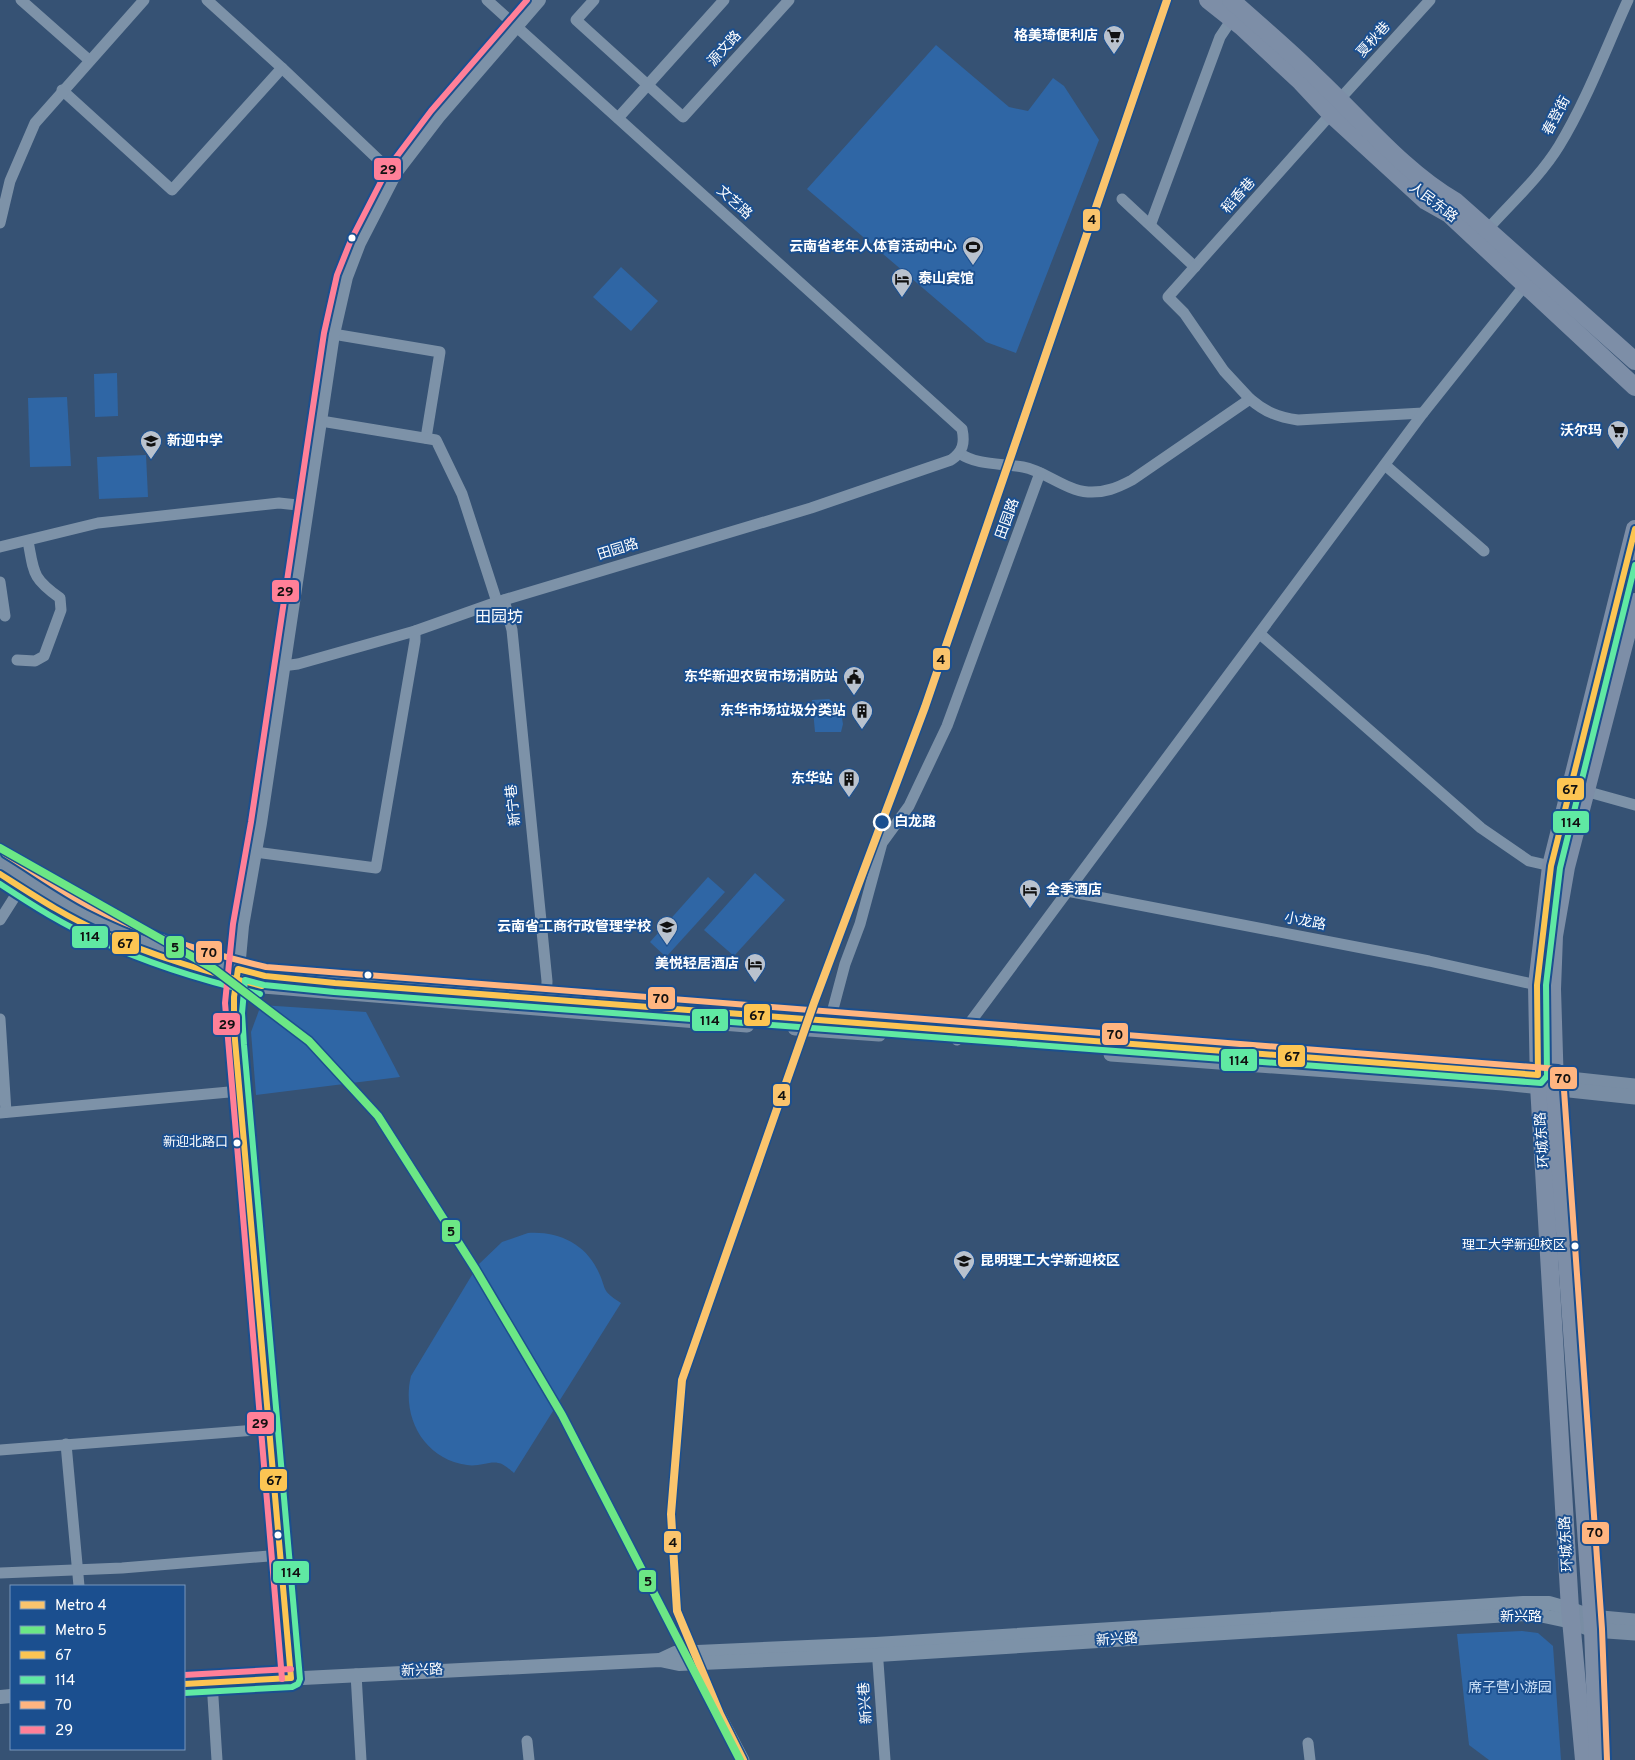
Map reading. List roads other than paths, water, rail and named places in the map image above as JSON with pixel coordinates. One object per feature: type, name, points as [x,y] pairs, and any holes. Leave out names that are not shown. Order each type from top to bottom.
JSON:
[{"type":"main road","name":"人民东路","points":[[1208,0],[1232,19],[1301,82],[1335,107],[1435,190],[1455,201],[1635,361]]},
{"type":"main road","name":"人民东路","points":[[1232,0],[1426,201],[1449,214],[1635,387]]},
{"type":"main road","name":"环城东路","points":[[1598,1760],[1592,1623],[1537,985],[1551,866],[1635,529]]},
{"type":"main road","name":"环城东路","points":[[1584,1760],[1571,1616],[1546,1082],[1554,936],[1566,867],[1635,602]]},
{"type":"main road","points":[[0,861],[94,917],[117,928],[236,974]]},
{"type":"main road","points":[[0,874],[82,924],[113,938],[236,974],[546,1003],[1546,1082],[1635,1086]]},
{"type":"main road","points":[[546,1003],[833,1020],[960,1036]]},
{"type":"main road","points":[[1546,1082],[1635,1097]]},
{"type":"main road","points":[[1571,1616],[1635,1634]]},
{"type":"main road","points":[[1592,1623],[1635,1621]]},
{"type":"street","points":[[21,0],[89,60]]},
{"type":"street","points":[[0,224],[10,181],[35,123],[62,90],[144,0]]},
{"type":"street","points":[[207,0],[394,173]]},
{"type":"street","name":"文艺路","points":[[487,0],[962,429],[964,438],[962,449],[959,453]]},
{"type":"street","points":[[292,1678],[240,1091],[234,1002],[242,926],[255,852],[333,334],[346,277],[359,243],[394,173],[413,147],[538,0]]},
{"type":"street","points":[[594,0],[576,20],[647,85]]},
{"type":"street","points":[[618,118],[724,0]]},
{"type":"street","name":"源文路","points":[[647,85],[683,117],[789,0]]},
{"type":"street","name":"夏秋巷","points":[[1335,107],[1430,0]]},
{"type":"street","name":"春登街","points":[[1487,230],[1546,164],[1559,146],[1628,0]]},
{"type":"street","points":[[1151,223],[1220,38],[1232,19]]},
{"type":"street","points":[[62,90],[172,190],[282,68]]},
{"type":"street","name":"稻香巷","points":[[1250,399],[1224,371],[1184,313],[1168,297],[1335,107]]},
{"type":"street","points":[[1122,199],[1151,223],[1196,267]]},
{"type":"street","points":[[960,1036],[1423,413],[1525,284]]},
{"type":"street","points":[[321,421],[426,438],[440,352],[333,334]]},
{"type":"street","points":[[959,453],[978,462],[1023,467],[1086,492],[1116,489],[1132,480],[1250,399],[1262,410],[1279,417],[1298,420],[1423,413]]},
{"type":"street","name":"新宁巷","points":[[426,438],[436,440],[462,494],[512,630],[547,981],[546,1003]]},
{"type":"street","name":"田园路","points":[[282,666],[298,664],[415,631],[500,601],[811,508],[951,460],[959,453]]},
{"type":"street","points":[[1385,465],[1484,551]]},
{"type":"street","name":"田园路","points":[[833,1020],[833,1008],[845,964],[860,924],[882,844],[909,806],[947,726],[1040,473]]},
{"type":"street","points":[[0,547],[28,541],[49,533],[98,523],[142,517],[278,503],[307,506]]},
{"type":"street","points":[[17,660],[35,662],[44,656],[61,610],[60,598],[41,584],[34,575],[28,541]]},
{"type":"street","points":[[0,582],[5,616]]},
{"type":"street","points":[[255,852],[376,868],[415,641],[415,631]]},
{"type":"street","points":[[1260,634],[1481,828],[1529,861],[1551,866]]},
{"type":"street","points":[[1585,791],[1635,805]]},
{"type":"street","points":[[0,920],[21,887]]},
{"type":"street","name":"小龙路","points":[[1067,891],[1429,961],[1537,985]]},
{"type":"street","points":[[0,1019],[3,1112],[240,1091]]},
{"type":"street","points":[[0,1450],[270,1430]]},
{"type":"street","points":[[66,1444],[79,1585]]},
{"type":"street","points":[[0,1573],[77,1570],[281,1555]]},
{"type":"street","name":"新兴路","points":[[185,1684],[660,1660],[679,1664],[877,1650],[1525,1614],[1571,1616]]},
{"type":"street","name":"新兴路","points":[[660,1660],[675,1653],[877,1650]]},
{"type":"street","name":"新兴巷","points":[[877,1650],[885,1760]]},
{"type":"street","points":[[699,1663],[701,1678],[744,1760]]},
{"type":"street","points":[[356,1674],[361,1760]]},
{"type":"street","points":[[212,1682],[217,1760]]},
{"type":"street","points":[[527,1741],[529,1760]]},
{"type":"street","points":[[1308,1743],[1310,1760]]},
{"type":"metro line","name":"4","points":[[743,1760],[720,1714],[677,1611],[671,1514],[682,1380],[814,1003],[925,707],[1167,0]]},
{"type":"metro line","name":"5","points":[[0,848],[214,969],[309,1041],[378,1116],[476,1270],[562,1415],[740,1760]]},
{"type":"place","name":"格美琦便利店","points":[[1114,55]]},
{"type":"place","name":"云南省老年人体育活动中心","points":[[973,266]]},
{"type":"place","name":"泰山宾馆","points":[[902,298]]},
{"type":"place","name":"沃尔玛","points":[[1618,450]]},
{"type":"place","name":"新迎中学","points":[[151,460]]},
{"type":"place","name":"东华新迎农贸市场消防站","points":[[854,696]]},
{"type":"place","name":"东华市场垃圾分类站","points":[[862,730]]},
{"type":"place","name":"东华站","points":[[849,798]]},
{"type":"place","name":"白龙路","points":[[882,822]]},
{"type":"place","name":"全季酒店","points":[[1030,909]]},
{"type":"place","name":"云南省工商行政管理学校","points":[[667,946]]},
{"type":"place","name":"美悦·轻居酒店","points":[[755,983]]},
{"type":"place","name":"新迎北路口","points":[[237,1143]]},
{"type":"place","name":"理工大学新迎校区","points":[[1575,1246]]},
{"type":"place","name":"昆明理工大学新迎校区","points":[[964,1280]]},
{"type":"district","name":"田园坊","points":[[499,618]]},
{"type":"park label","name":"席子营小游园","points":[[1510,1688]]}]
